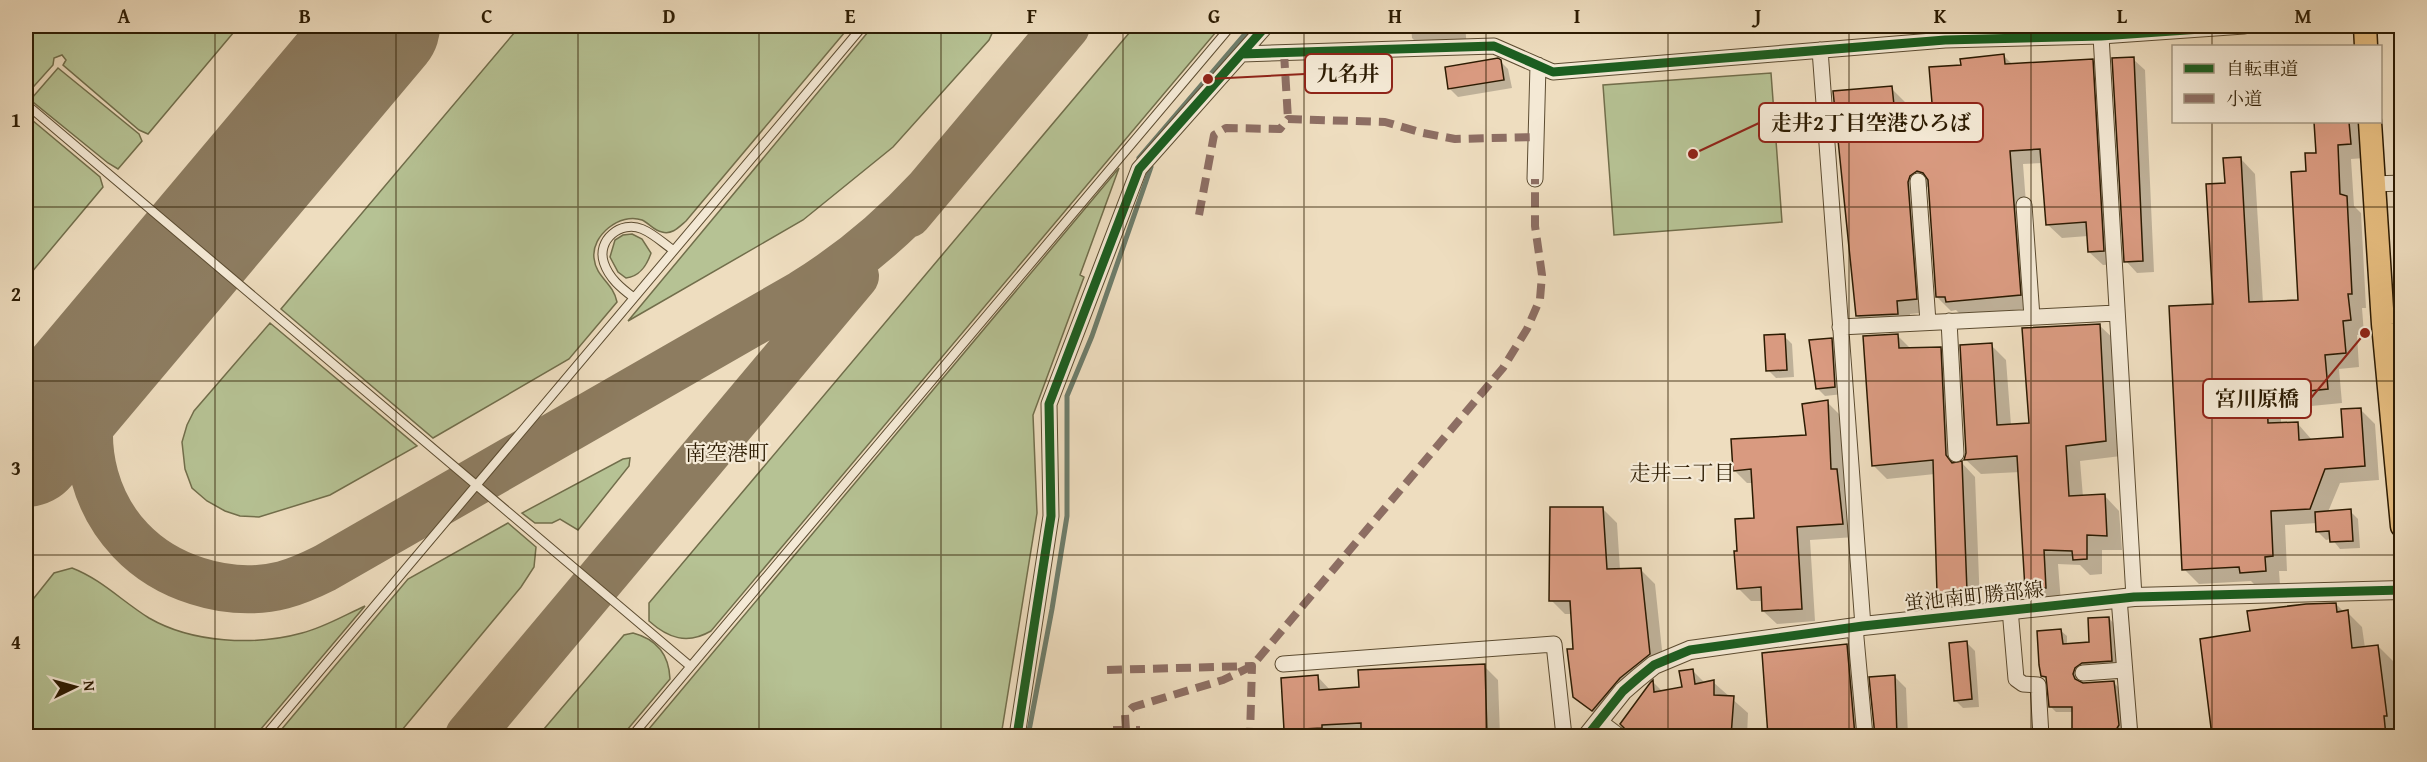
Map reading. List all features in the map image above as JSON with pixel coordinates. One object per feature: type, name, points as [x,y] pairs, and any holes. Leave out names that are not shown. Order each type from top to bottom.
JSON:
[{"type":"main road","points":[[2365,26],[2366,45]]},
{"type":"main road","points":[[2370,123],[2383,324],[2402,526]]},
{"type":"street","points":[[1017,736],[1050,516],[1049,404],[1139,169],[1266,26]]},
{"type":"street","points":[[1242,54],[1494,46],[1553,72],[1945,39],[2101,36],[2244,26]]},
{"type":"street","points":[[2101,36],[2116,313],[2126,598],[2124,669],[2130,736],[2121,736]]},
{"type":"street","points":[[1820,50],[1840,327],[1865,736]]},
{"type":"street","points":[[1535,179],[1538,65]]},
{"type":"street","points":[[1918,181],[1928,322]]},
{"type":"street","points":[[2373,184],[2402,183]]},
{"type":"street","points":[[2024,205],[2032,317]]},
{"type":"street","points":[[1840,327],[2116,313]]},
{"type":"street","points":[[1949,321],[1956,454]]},
{"type":"street","name":"蛍池南町勝部線","points":[[1587,736],[1623,691],[1638,678],[1654,666],[1690,650],[1859,627],[2126,598],[2402,590]]},
{"type":"street","points":[[2010,609],[2016,679],[2023,684],[2038,685],[2041,736]]},
{"type":"street","points":[[1282,664],[1554,644],[1564,736]]},
{"type":"street","points":[[2083,673],[2124,669]]},
{"type":"street","points":[[1599,721],[1618,736]]},
{"type":"lane","points":[[265,736],[863,26]]},
{"type":"lane","points":[[632,736],[1231,26]]},
{"type":"lane","points":[[26,104],[690,666]]},
{"type":"lane","points":[[633,297],[612,279],[602,259],[603,250],[611,233],[631,226],[641,228],[673,250]]},
{"type":"green space","points":[[26,26],[239,26],[148,134],[139,130],[63,65],[66,60],[62,55],[54,58],[53,65],[26,95]]},
{"type":"green space","points":[[520,26],[850,26],[681,226],[666,233],[656,230],[642,220],[633,218],[616,223],[602,234],[594,250],[595,265],[615,295],[617,302],[569,359],[433,438],[281,309]]},
{"type":"green space","points":[[873,26],[993,26],[993,31],[989,40],[893,147],[803,220],[628,321]]},
{"type":"green space","points":[[1135,26],[1221,26],[711,631],[694,638],[678,638],[656,627],[649,621],[649,603]]},
{"type":"green space","points":[[58,68],[139,134],[142,141],[118,169],[33,102],[32,98]]},
{"type":"green space","points":[[1771,73],[1782,222],[1614,235],[1603,85]]},
{"type":"green space","points":[[26,115],[100,177],[103,187],[26,279]]},
{"type":"green space","points":[[1119,168],[1080,275],[1084,277],[1033,415],[1037,513],[1001,736],[643,736]]},
{"type":"green space","points":[[632,234],[642,239],[651,253],[642,270],[626,278],[618,272],[610,257],[615,240],[623,235]]},
{"type":"green space","points":[[270,323],[417,446],[330,495],[259,517],[240,516],[207,501],[192,488],[185,469],[182,442],[194,411]]},
{"type":"green space","points":[[630,458],[629,466],[578,530],[560,519],[552,523],[535,523],[522,513],[623,459]]},
{"type":"green space","points":[[508,523],[536,547],[534,567],[521,587],[397,736],[276,736],[408,579]]},
{"type":"green space","points":[[72,568],[102,584],[149,618],[184,633],[224,640],[264,640],[302,633],[365,606],[255,736],[26,736],[26,608],[54,573]]},
{"type":"green space","points":[[633,633],[648,639],[660,649],[667,662],[670,679],[622,736],[538,736],[624,635]]},
{"type":"building","points":[[2004,54],[2005,64],[2093,59],[2104,251],[2088,252],[2086,222],[2046,225],[2040,149],[2010,151],[2021,295],[1946,302],[1945,297],[1936,297],[1928,180],[1923,173],[1917,171],[1910,176],[1908,182],[1917,299],[1897,301],[1898,314],[1856,316],[1833,91],[1892,86],[1894,105],[1932,103],[1929,67],[1961,65],[1960,59]]},
{"type":"building","points":[[2134,57],[2143,261],[2124,262],[2112,58]]},
{"type":"building","points":[[1498,58],[1501,60],[1504,80],[1448,89],[1445,67]]},
{"type":"building","points":[[2314,123],[2349,123],[2351,144],[2338,145],[2340,194],[2347,196],[2352,294],[2348,294],[2351,320],[2343,321],[2346,353],[2325,355],[2328,389],[2267,395],[2268,423],[2298,422],[2299,440],[2343,437],[2341,409],[2361,408],[2365,466],[2325,469],[2310,509],[2271,511],[2273,556],[2265,557],[2266,571],[2240,573],[2239,567],[2182,570],[2169,306],[2213,304],[2206,184],[2225,183],[2223,158],[2241,157],[2249,302],[2298,300],[2291,172],[2306,171],[2305,153],[2316,153]]},
{"type":"building","points":[[2100,324],[2106,441],[2066,446],[2069,496],[2105,494],[2107,536],[2087,535],[2087,559],[2073,560],[2072,551],[2044,550],[2046,588],[2025,589],[2017,456],[1964,460],[1966,453],[1960,345],[1992,343],[1997,425],[2029,423],[2022,328]]},
{"type":"building","points":[[1785,334],[1787,370],[1766,371],[1764,335]]},
{"type":"building","points":[[1898,334],[1899,348],[1941,347],[1946,455],[1952,463],[1962,461],[1967,591],[1937,593],[1933,460],[1872,466],[1863,336]]},
{"type":"building","points":[[1832,338],[1835,387],[1816,389],[1809,340]]},
{"type":"building","points":[[1828,400],[1831,469],[1837,469],[1843,524],[1797,527],[1802,609],[1762,611],[1761,587],[1737,589],[1734,551],[1737,551],[1735,519],[1754,518],[1751,469],[1733,471],[1731,439],[1806,435],[1802,404]]},
{"type":"building","points":[[1550,507],[1603,507],[1607,569],[1641,568],[1650,654],[1620,678],[1592,711],[1573,697],[1567,649],[1573,649],[1570,601],[1549,601]]},
{"type":"building","points":[[2351,509],[2353,541],[2330,542],[2329,531],[2316,532],[2315,512]]},
{"type":"building","points":[[2336,603],[2337,612],[2348,610],[2352,648],[2378,645],[2387,716],[2384,716],[2386,736],[2212,736],[2200,639],[2250,631],[2247,611]]},
{"type":"building","points":[[2109,617],[2112,661],[2082,663],[2075,668],[2073,674],[2075,679],[2083,683],[2114,681],[2119,725],[2116,730],[2086,733],[2085,730],[2072,731],[2072,707],[2049,707],[2046,677],[2041,676],[2039,665],[2037,631],[2061,629],[2063,644],[2089,642],[2088,618]]},
{"type":"building","points":[[1967,641],[1972,699],[1954,701],[1949,643]]},
{"type":"building","points":[[1847,644],[1855,736],[1768,736],[1762,653]]},
{"type":"building","points":[[1485,664],[1487,735],[1361,736],[1361,723],[1284,730],[1281,678],[1318,675],[1319,690],[1359,687],[1358,670]]},
{"type":"building","points":[[1693,669],[1695,684],[1714,680],[1714,695],[1734,696],[1731,736],[1629,736],[1620,724],[1650,683],[1653,680],[1654,692],[1682,687],[1679,671]]},
{"type":"building","points":[[1895,675],[1897,736],[1875,736],[1869,677]]},
{"type":"waterway","points":[[1139,158],[1252,26]]},
{"type":"waterway","points":[[1028,736],[1067,516],[1067,396],[1092,336],[1151,167]]},
{"type":"taxiway","points":[[908,214],[1066,26]]},
{"type":"taxiway","points":[[123,332],[103,367],[92,403],[89,440],[95,477],[109,510],[130,540],[160,564],[197,581],[218,586],[240,589],[272,587],[294,582],[325,568],[802,294],[868,246],[928,190]]},
{"type":"taxiway","points":[[469,736],[855,276]]},
{"type":"runway","points":[[26,448],[381,26]]},
{"type":"marked path","points":[[1284,53],[1288,119]]},
{"type":"marked path","points":[[1199,215],[1214,135],[1226,128],[1280,129],[1288,119],[1385,122],[1455,139],[1536,137]]},
{"type":"marked path","points":[[1126,730],[1125,715],[1133,707],[1223,680],[1252,666],[1503,368],[1527,329],[1540,299],[1542,275],[1535,226],[1535,179]]},
{"type":"marked path","points":[[1107,670],[1252,666],[1250,736]]},
{"type":"marked path","points":[[1113,730],[1140,730]]},
{"type":"cycle path","points":[[1017,736],[1051,516],[1049,404],[1139,169],[1266,26]]},
{"type":"cycle path","points":[[1242,54],[1494,46],[1553,72],[1945,40],[2101,36],[2244,26]]},
{"type":"cycle path","points":[[1587,736],[1623,691],[1638,678],[1654,665],[1690,650],[1863,626],[2134,597],[2402,590]]},
{"type":"place","name":"九名井","points":[[1208,79]]},
{"type":"place","name":"走井2丁目空港ひろば","points":[[1693,154]]},
{"type":"place","name":"宮川原橋","points":[[2365,333]]},
{"type":"district","name":"南空港町","points":[[727,453]]},
{"type":"district","name":"走井二丁目","points":[[1682,473]]}]
